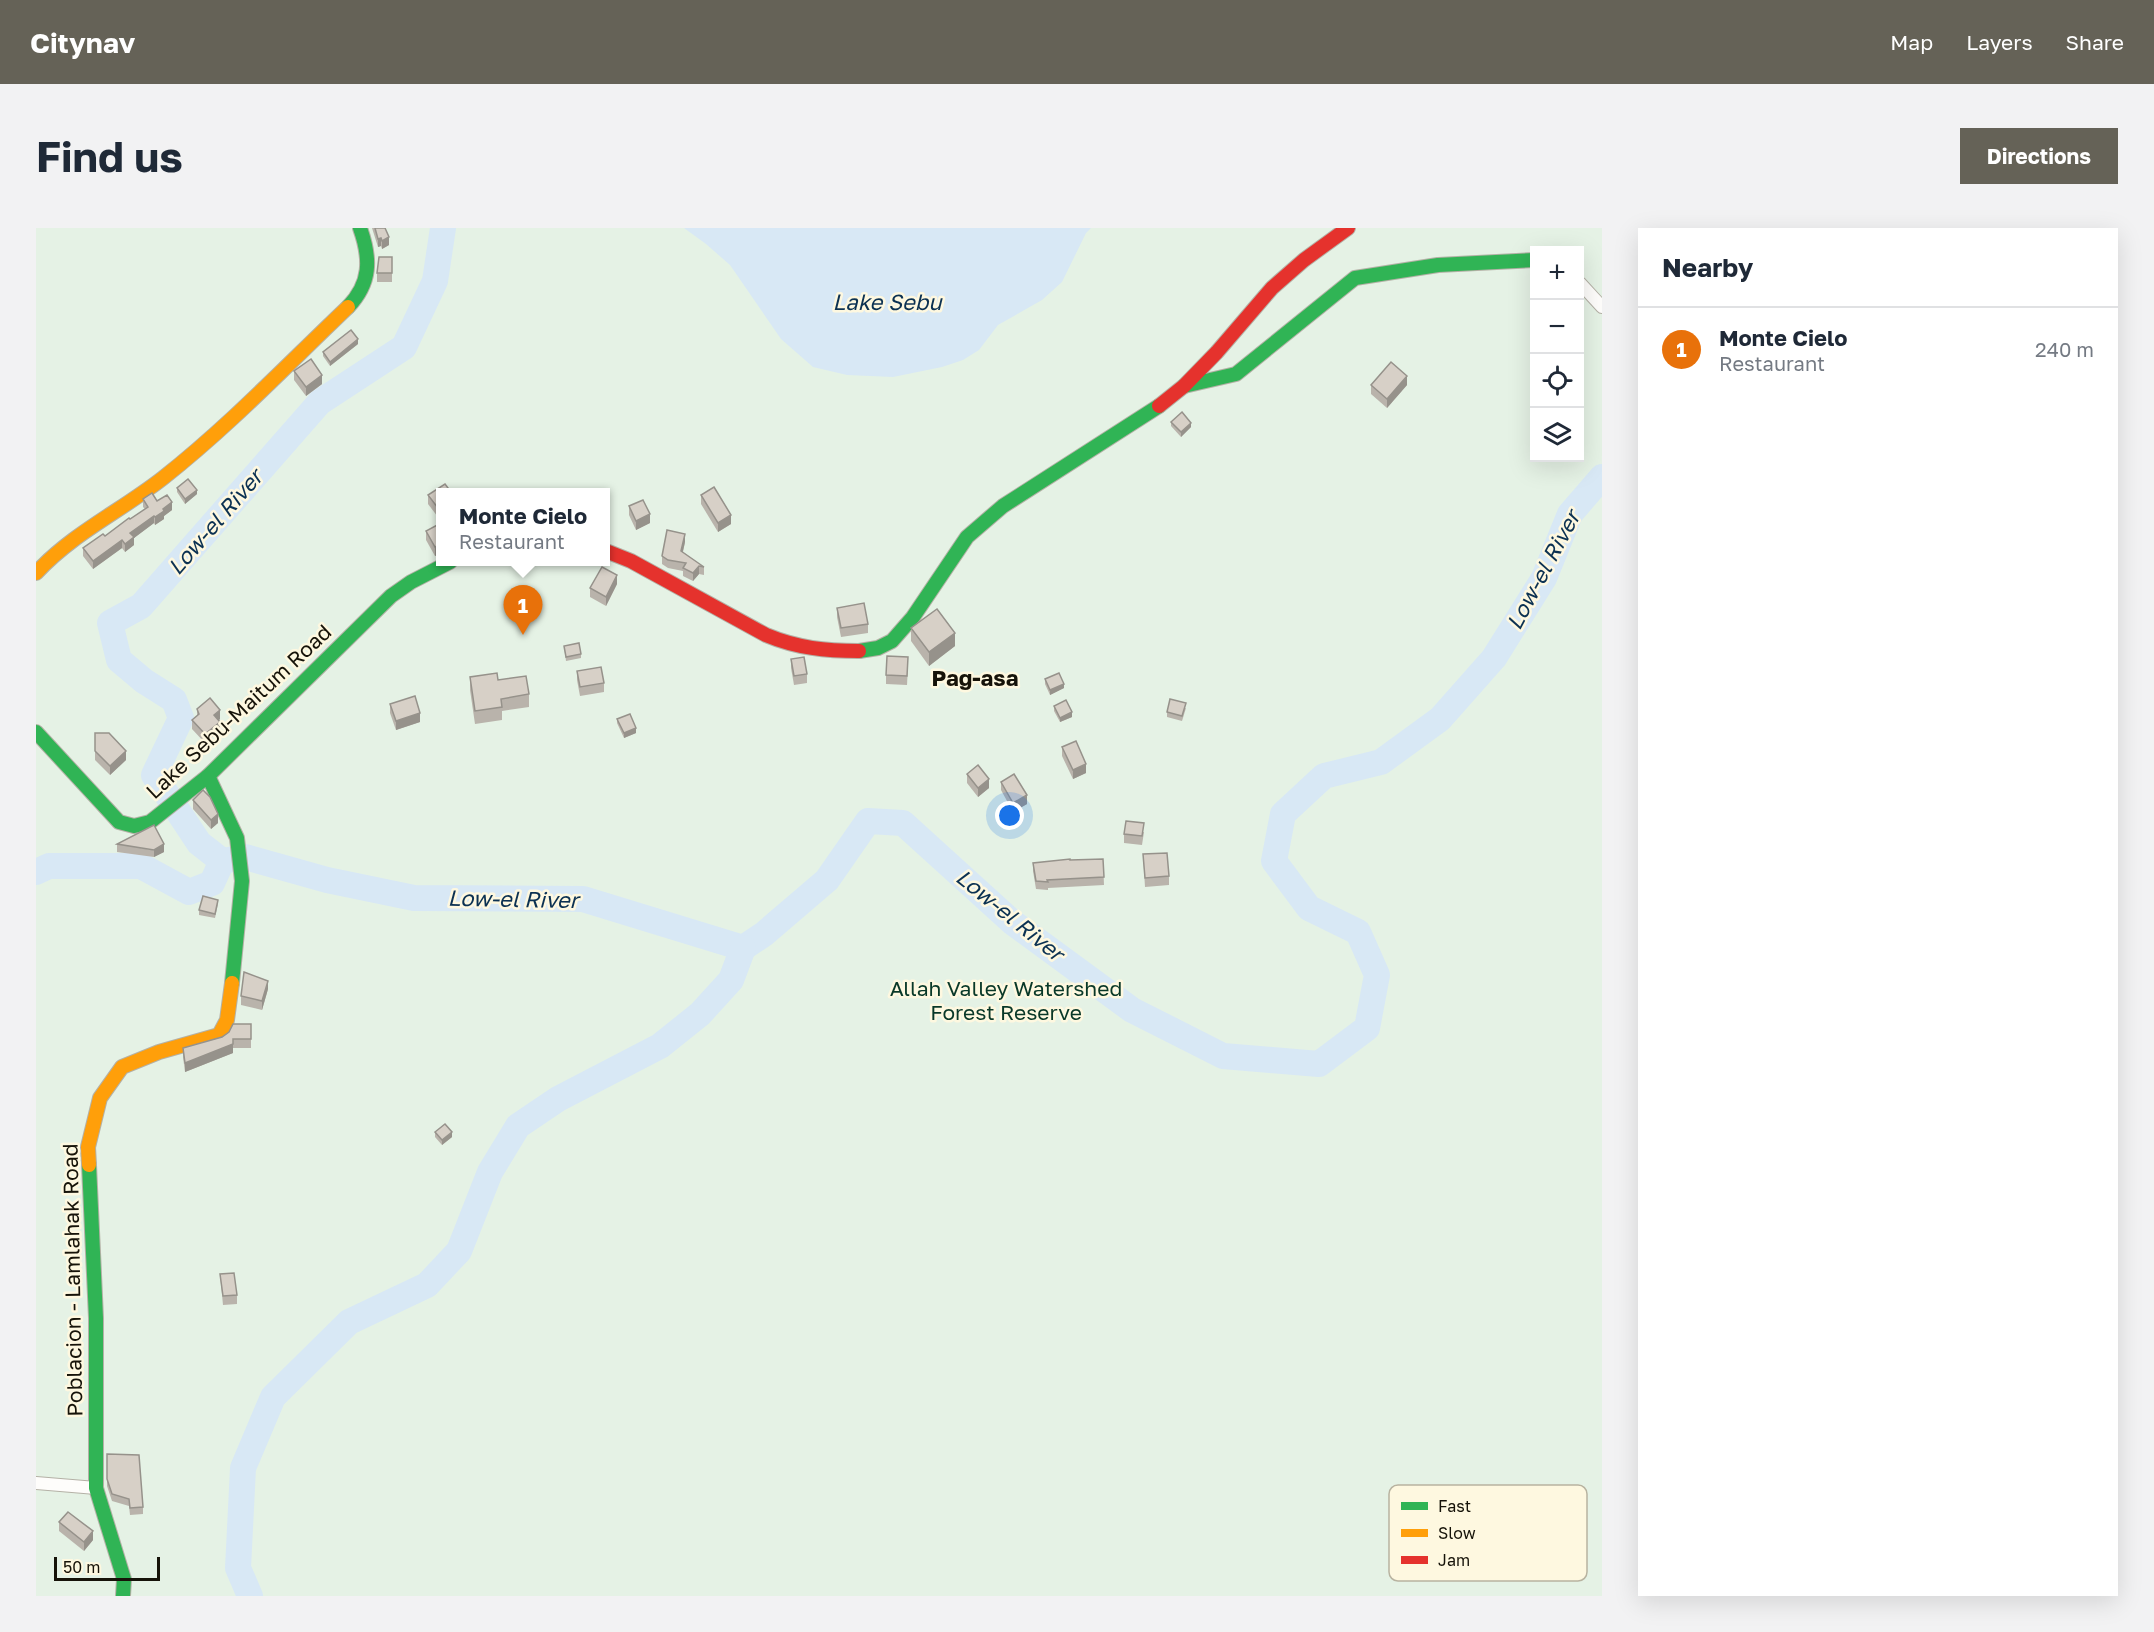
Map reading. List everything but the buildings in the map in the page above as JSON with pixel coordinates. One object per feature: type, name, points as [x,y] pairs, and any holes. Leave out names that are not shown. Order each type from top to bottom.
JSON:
[{"type":"main road","points":[[36,573],[65,545],[161,479],[195,452],[350,305],[362,290],[366,272],[366,250],[360,228]]},
{"type":"main road","points":[[610,553],[631,561],[766,635],[788,644],[813,649],[845,651],[878,648],[892,640],[902,630],[967,537],[994,513],[1034,485],[1155,410],[1184,386],[1217,352],[1272,288],[1304,260],[1348,228]]},
{"type":"main road","points":[[1184,386],[1236,374],[1355,278],[1438,266],[1530,260]]},
{"type":"main road","name":"Lake Sebu-Maitum Road","points":[[36,732],[119,822],[142,826],[157,818],[207,776],[391,596],[441,566]]},
{"type":"main road","name":"Poblacion - Lamlahak Road","points":[[123,1596],[124,1579],[96,1488],[96,1318],[88,1147],[100,1098],[122,1067],[159,1052],[219,1035],[227,1020],[242,881],[237,838],[207,776]]},
{"type":"street","points":[[1584,288],[1602,308]]},
{"type":"street","points":[[36,1483],[96,1488]]},
{"type":"green space","name":"Allah Valley Watershed Forest Reserve","points":[[36,228],[1602,228],[1602,1596],[36,1596]]},
{"type":"water","name":"Lake Sebu","points":[[684,228],[1091,228],[1086,233],[1062,282],[1042,300],[998,325],[979,350],[963,360],[942,367],[893,377],[847,375],[813,367],[781,339],[730,265]]},
{"type":"waterway","name":"Low-el River","points":[[234,859],[222,861],[199,843],[154,775],[181,718],[174,700],[144,681],[119,660],[110,623],[141,606],[320,402],[404,347],[435,281],[443,228]]},
{"type":"waterway","name":"Low-el River","points":[[245,857],[327,880],[414,898],[583,899],[743,948],[764,934],[827,880],[868,821],[903,823],[1012,922],[1132,1010],[1223,1056],[1319,1064],[1367,1028],[1377,975],[1358,932],[1309,908],[1274,861],[1283,814],[1324,776],[1381,762],[1440,719],[1494,658],[1544,578],[1570,514],[1602,477]]},
{"type":"waterway","points":[[36,872],[49,866],[141,866],[189,892],[212,883],[222,861]]},
{"type":"waterway","points":[[250,1596],[238,1568],[243,1468],[273,1397],[349,1322],[427,1285],[459,1251],[490,1172],[518,1126],[558,1099],[660,1046],[700,1014],[731,980],[743,948]]},
{"type":"traffic: fast","points":[[348,307],[361,289],[367,270],[366,250],[360,228]]},
{"type":"traffic: fast","points":[[1184,386],[1236,374],[1355,278],[1438,265],[1530,260]]},
{"type":"traffic: fast","points":[[859,651],[878,648],[892,641],[913,617],[967,537],[1003,506],[1159,406]]},
{"type":"traffic: fast","points":[[36,732],[119,822],[134,826],[150,822],[208,776],[391,596],[411,582],[442,566]]},
{"type":"traffic: fast","points":[[208,776],[237,838],[242,881],[232,983]]},
{"type":"traffic: fast","points":[[89,1165],[96,1318],[96,1488],[124,1579],[123,1596]]},
{"type":"traffic: slow","points":[[36,573],[66,546],[147,490],[187,458],[348,307]]},
{"type":"traffic: slow","points":[[89,1165],[88,1147],[100,1098],[122,1067],[159,1052],[219,1035],[227,1020],[232,983]]},
{"type":"traffic: jam","points":[[1159,406],[1184,386],[1217,352],[1272,288],[1304,260],[1348,228]]},
{"type":"traffic: jam","points":[[610,553],[631,561],[766,635],[812,648],[859,651]]},
{"type":"place","name":"Monte Cielo","points":[[523,635]]},
{"type":"district","name":"Pag-asa","points":[[975,678]]}]
